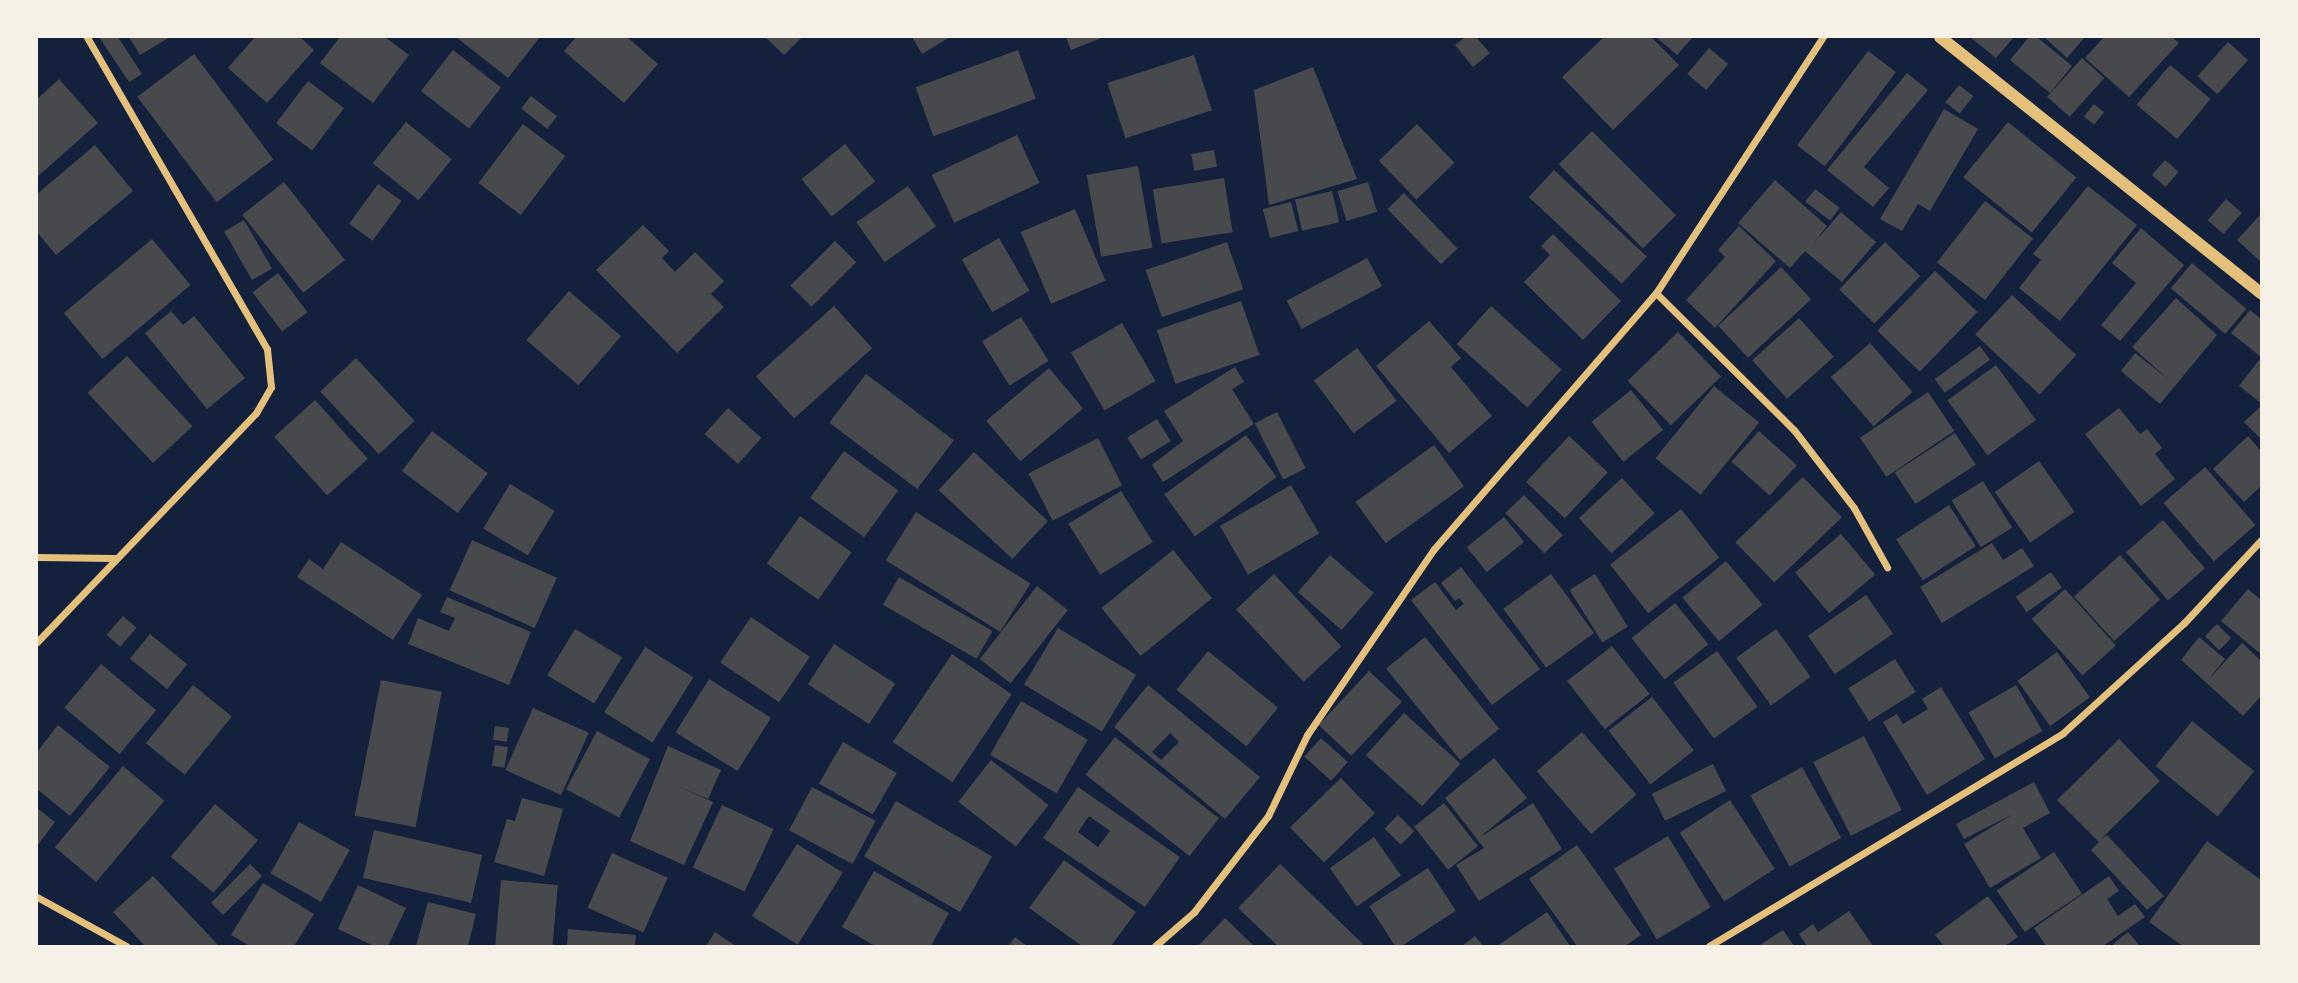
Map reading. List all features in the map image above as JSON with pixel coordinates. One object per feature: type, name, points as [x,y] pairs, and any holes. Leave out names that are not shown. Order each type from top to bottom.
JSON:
[{"type":"street","points":[[37,642],[114,558],[256,413],[271,387],[267,349],[87,37]]},
{"type":"street","points":[[1155,946],[1194,912],[1268,816],[1307,735],[1434,549],[1656,293],[1823,37]]},
{"type":"street","points":[[1940,37],[2261,293]]},
{"type":"street","points":[[1656,293],[1794,430],[1854,508],[1887,567]]},
{"type":"street","points":[[1709,946],[2063,733],[2184,623],[2261,540]]},
{"type":"street","points":[[37,557],[114,558]]},
{"type":"street","points":[[37,897],[126,946]]},
{"type":"building","points":[[99,37],[118,37],[142,74],[129,82]]},
{"type":"building","points":[[129,37],[170,37],[140,55]]},
{"type":"building","points":[[255,37],[300,37],[314,50],[267,103],[228,68]]},
{"type":"building","points":[[340,37],[385,37],[409,55],[373,103],[320,63]]},
{"type":"building","points":[[456,37],[540,37],[508,78]]},
{"type":"building","points":[[576,37],[627,37],[658,64],[624,103],[564,51]]},
{"type":"building","points":[[765,37],[802,37],[784,55]]},
{"type":"building","points":[[912,37],[950,37],[922,54]]},
{"type":"building","points":[[1066,37],[1104,37],[1071,50]]},
{"type":"building","points":[[1465,37],[1476,37],[1490,53],[1473,67],[1455,45]]},
{"type":"building","points":[[1604,37],[1651,37],[1679,65],[1613,130],[1562,77]]},
{"type":"building","points":[[1656,37],[1693,37],[1677,55]]},
{"type":"building","points":[[1970,37],[2014,37],[1996,58]]},
{"type":"building","points":[[2029,37],[2037,37],[2072,66],[2050,93],[2010,60]]},
{"type":"building","points":[[2044,37],[2085,37],[2067,58]]},
{"type":"building","points":[[2104,37],[2172,37],[2179,43],[2129,97],[2085,58]]},
{"type":"building","points":[[2228,42],[2248,60],[2217,94],[2197,76]]},
{"type":"building","points":[[1709,48],[1728,64],[1706,90],[1687,74]]},
{"type":"building","points":[[453,50],[501,88],[469,129],[421,91]]},
{"type":"building","points":[[1018,50],[1036,99],[933,136],[916,87]]},
{"type":"building","points":[[1868,51],[1896,72],[1825,166],[1797,145]]},
{"type":"building","points":[[194,54],[273,159],[217,202],[137,97]]},
{"type":"building","points":[[1194,55],[1212,110],[1125,138],[1107,83]]},
{"type":"building","points":[[2082,58],[2104,78],[2069,117],[2047,97]]},
{"type":"building","points":[[2170,65],[2211,99],[2177,139],[2137,105]]},
{"type":"building","points":[[1313,67],[1357,179],[1269,205],[1254,90]]},
{"type":"building","points":[[1907,73],[1928,90],[1864,167],[1889,188],[1873,207],[1827,170]]},
{"type":"building","points":[[59,79],[98,123],[37,177],[37,99]]},
{"type":"building","points":[[308,81],[344,108],[312,150],[276,123]]},
{"type":"building","points":[[1959,85],[1973,96],[1960,113],[1945,102]]},
{"type":"building","points":[[531,96],[557,116],[547,129],[521,109]]},
{"type":"building","points":[[2094,104],[2104,112],[2094,125],[2084,116]]},
{"type":"building","points":[[1944,109],[1978,129],[1930,211],[1918,204],[1902,231],[1880,219]]},
{"type":"building","points":[[406,122],[452,159],[418,200],[373,163]]},
{"type":"building","points":[[2008,122],[2076,177],[2032,233],[1963,177]]},
{"type":"building","points":[[523,124],[565,156],[521,215],[478,183]]},
{"type":"building","points":[[1417,124],[1455,163],[1416,200],[1379,161]]},
{"type":"building","points":[[1592,131],[1676,215],[1643,248],[1559,164]]},
{"type":"building","points":[[1017,135],[1039,183],[954,223],[932,175]]},
{"type":"building","points":[[845,144],[875,181],[832,217],[801,179]]},
{"type":"building","points":[[95,145],[133,191],[56,255],[37,232],[37,194]]},
{"type":"building","points":[[1214,150],[1217,167],[1194,171],[1191,154]]},
{"type":"building","points":[[2165,160],[2179,172],[2165,187],[2152,175]]},
{"type":"building","points":[[1138,166],[1152,248],[1101,257],[1087,175]]},
{"type":"building","points":[[1554,170],[1647,257],[1622,284],[1529,197]]},
{"type":"building","points":[[1224,178],[1233,232],[1161,244],[1153,189]]},
{"type":"building","points":[[1775,180],[1827,226],[1813,244],[1841,212],[1876,242],[1842,282],[1805,251],[1790,268],[1738,223]]},
{"type":"building","points":[[284,182],[345,260],[303,293],[242,215]]},
{"type":"building","points":[[1368,182],[1377,212],[1346,221],[1337,191]]},
{"type":"building","points":[[378,184],[401,201],[373,241],[349,224]]},
{"type":"building","points":[[908,186],[936,226],[884,262],[856,222]]},
{"type":"building","points":[[2088,186],[2137,225],[2060,321],[2019,288],[2041,260],[2033,254]]},
{"type":"building","points":[[1815,189],[1840,208],[1830,220],[1805,202]]},
{"type":"building","points":[[1332,191],[1339,222],[1302,231],[1295,200]]},
{"type":"building","points":[[1404,193],[1457,248],[1441,264],[1387,209]]},
{"type":"building","points":[[2226,199],[2242,213],[2223,234],[2208,220]]},
{"type":"building","points":[[1985,201],[2033,239],[1985,300],[1937,262]]},
{"type":"building","points":[[1291,202],[1298,231],[1270,238],[1263,209]]},
{"type":"building","points":[[1075,209],[1105,281],[1051,304],[1021,232]]},
{"type":"building","points":[[2261,214],[2261,262],[2237,240]]},
{"type":"building","points":[[244,220],[272,268],[252,280],[224,232]]},
{"type":"building","points":[[643,225],[669,251],[662,258],[675,272],[695,252],[724,281],[711,294],[724,307],[677,353],[596,270]]},
{"type":"building","points":[[1739,226],[1776,261],[1715,328],[1686,300],[1725,257],[1718,250]]},
{"type":"building","points":[[2141,228],[2184,265],[2120,341],[2101,325],[2136,283],[2112,263]]},
{"type":"building","points":[[1553,234],[1621,301],[1583,340],[1524,282],[1550,255],[1541,246]]},
{"type":"building","points":[[999,238],[1030,291],[992,312],[962,260]]},
{"type":"building","points":[[152,239],[191,285],[102,359],[64,313]]},
{"type":"building","points":[[835,241],[856,262],[812,307],[790,286]]},
{"type":"building","points":[[1227,242],[1243,289],[1162,317],[1146,270]]},
{"type":"building","points":[[1885,242],[1920,276],[1874,324],[1839,289]]},
{"type":"building","points":[[1367,258],[1382,286],[1302,329],[1287,301]]},
{"type":"building","points":[[2192,263],[2246,309],[2225,334],[2171,288]]},
{"type":"building","points":[[1781,267],[1811,299],[1748,358],[1718,326]]},
{"type":"building","points":[[1935,271],[1977,312],[1920,372],[1877,331]]},
{"type":"building","points":[[278,273],[307,312],[282,331],[252,292]]},
{"type":"building","points":[[569,291],[621,336],[578,385],[526,340]]},
{"type":"building","points":[[2012,295],[2076,355],[2040,395],[1975,334]]},
{"type":"building","points":[[2176,298],[2217,335],[2160,404],[2121,371],[2135,353],[2169,380],[2132,347]]},
{"type":"building","points":[[1241,301],[1260,355],[1175,384],[1157,330]]},
{"type":"building","points":[[834,306],[872,348],[794,419],[756,376]]},
{"type":"building","points":[[1491,306],[1562,370],[1527,407],[1457,344]]},
{"type":"building","points":[[2250,310],[2261,319],[2261,357],[2231,333]]},
{"type":"building","points":[[171,311],[183,325],[194,316],[245,378],[207,409],[145,333]]},
{"type":"building","points":[[1021,317],[1049,361],[1010,385],[982,341]]},
{"type":"building","points":[[1799,318],[1834,357],[1787,399],[1752,360]]},
{"type":"building","points":[[1429,321],[1461,358],[1451,367],[1492,416],[1449,453],[1376,366]]},
{"type":"building","points":[[1122,323],[1156,381],[1104,411],[1071,352]]},
{"type":"building","points":[[1678,332],[1721,377],[1671,425],[1628,381]]},
{"type":"building","points":[[1870,343],[1913,392],[1873,426],[1831,377]]},
{"type":"building","points":[[1980,346],[1990,360],[1945,393],[1935,379]]},
{"type":"building","points":[[1357,348],[1397,401],[1354,433],[1314,380]]},
{"type":"building","points":[[127,356],[192,426],[153,463],[88,393]]},
{"type":"building","points":[[356,358],[415,421],[379,454],[320,391]]},
{"type":"building","points":[[2259,360],[2261,362],[2261,403],[2239,386]]},
{"type":"building","points":[[1996,365],[2036,420],[1987,455],[1947,400]]},
{"type":"building","points":[[1235,367],[1244,382],[1232,389],[1254,424],[1163,482],[1152,465],[1183,441],[1164,411]]},
{"type":"building","points":[[1049,368],[1083,409],[1020,461],[986,421]]},
{"type":"building","points":[[866,374],[954,440],[917,489],[829,423]]},
{"type":"building","points":[[1714,386],[1759,423],[1701,495],[1655,458]]},
{"type":"building","points":[[1631,390],[1663,430],[1623,462],[1591,422]]},
{"type":"building","points":[[1928,392],[1954,431],[1886,477],[1860,438]]},
{"type":"building","points":[[315,400],[368,459],[327,496],[274,437]]},
{"type":"building","points":[[2261,406],[2261,439],[2244,422]]},
{"type":"building","points":[[728,408],[761,438],[738,464],[705,434]]},
{"type":"building","points":[[2119,408],[2140,434],[2147,429],[2162,448],[2155,454],[2175,479],[2141,506],[2085,434]]},
{"type":"building","points":[[1277,412],[1306,468],[1283,479],[1255,423]]},
{"type":"building","points":[[1157,419],[1171,441],[1141,460],[1127,438]]},
{"type":"building","points":[[432,431],[488,473],[458,513],[402,471]]},
{"type":"building","points":[[1759,431],[1797,465],[1769,496],[1732,461]]},
{"type":"building","points":[[1955,433],[1976,465],[1915,504],[1895,472]]},
{"type":"building","points":[[1246,435],[1277,477],[1195,536],[1164,494]]},
{"type":"building","points":[[1569,436],[1608,472],[1565,518],[1526,482]]},
{"type":"building","points":[[2248,436],[2261,451],[2261,486],[2244,502],[2213,469]]},
{"type":"building","points":[[1098,438],[1122,485],[1053,521],[1029,473]]},
{"type":"building","points":[[1434,445],[1464,486],[1386,543],[1356,502]]},
{"type":"building","points":[[844,451],[898,490],[864,537],[810,498]]},
{"type":"building","points":[[974,452],[1048,521],[1012,559],[939,490]]},
{"type":"building","points":[[2039,461],[2075,512],[2030,543],[1995,492]]},
{"type":"building","points":[[2205,467],[2256,525],[2214,561],[2163,503]]},
{"type":"building","points":[[1803,477],[1842,517],[1774,583],[1735,542]]},
{"type":"building","points":[[1622,478],[1655,513],[1612,553],[1579,518]]},
{"type":"building","points":[[1983,481],[2012,528],[1981,547],[1952,501]]},
{"type":"building","points":[[510,484],[555,511],[528,555],[483,529]]},
{"type":"building","points":[[1291,485],[1319,533],[1248,574],[1220,526]]},
{"type":"building","points":[[1121,491],[1153,542],[1100,575],[1068,524]]},
{"type":"building","points":[[1524,495],[1563,535],[1544,553],[1505,513]]},
{"type":"building","points":[[1949,505],[1976,546],[1923,580],[1896,539]]},
{"type":"building","points":[[1681,509],[1719,558],[1648,613],[1610,564]]},
{"type":"building","points":[[916,512],[1030,584],[1000,632],[886,560]]},
{"type":"building","points":[[800,516],[852,552],[818,600],[767,564]]},
{"type":"building","points":[[1504,517],[1524,542],[1487,572],[1467,547]]},
{"type":"building","points":[[2163,520],[2205,568],[2168,600],[2126,552]]},
{"type":"building","points":[[1841,534],[1875,575],[1829,613],[1795,573]]},
{"type":"building","points":[[472,540],[557,578],[535,628],[450,590]]},
{"type":"building","points":[[341,542],[422,595],[393,640],[297,577],[309,559],[323,569]]},
{"type":"building","points":[[1992,543],[2003,560],[2022,548],[2034,566],[1942,623],[1920,587]]},
{"type":"building","points":[[1173,550],[1212,598],[1141,656],[1102,608]]},
{"type":"building","points":[[1330,555],[1374,593],[1342,630],[1298,592]]},
{"type":"building","points":[[2120,555],[2160,600],[2114,641],[2074,596]]},
{"type":"building","points":[[1726,561],[1763,605],[1719,641],[1682,598]]},
{"type":"building","points":[[1461,567],[1540,669],[1492,705],[1411,600],[1435,582],[1456,610],[1464,604],[1459,598],[1455,601],[1441,583]]},
{"type":"building","points":[[2051,572],[2062,588],[2027,612],[2016,597]]},
{"type":"building","points":[[1274,574],[1342,646],[1303,682],[1236,609]]},
{"type":"building","points":[[1551,574],[1594,633],[1546,668],[1503,609]]},
{"type":"building","points":[[1595,574],[1628,627],[1602,642],[1570,590]]},
{"type":"building","points":[[899,577],[993,631],[977,659],[883,605]]},
{"type":"building","points":[[1037,586],[1068,610],[1010,683],[980,659]]},
{"type":"building","points":[[2065,589],[2116,645],[2082,676],[2032,619]]},
{"type":"building","points":[[2248,589],[2261,600],[2261,654],[2221,621]]},
{"type":"building","points":[[1866,595],[1893,634],[1835,674],[1808,636]]},
{"type":"building","points":[[447,597],[531,632],[509,685],[408,644],[418,618],[449,631],[455,618],[440,612]]},
{"type":"building","points":[[1675,603],[1708,644],[1665,679],[1631,638]]},
{"type":"building","points":[[123,616],[137,628],[120,647],[107,635]]},
{"type":"building","points":[[751,617],[810,657],[779,702],[720,663]]},
{"type":"building","points":[[2217,624],[2231,638],[2219,650],[2205,636]]},
{"type":"building","points":[[1058,628],[1136,675],[1102,731],[1024,685]]},
{"type":"building","points":[[575,629],[622,657],[594,704],[547,675]]},
{"type":"building","points":[[1776,629],[1811,677],[1771,706],[1736,658]]},
{"type":"building","points":[[150,634],[187,664],[167,689],[130,659]]},
{"type":"building","points":[[1425,637],[1499,729],[1460,760],[1386,668]]},
{"type":"building","points":[[2199,637],[2225,659],[2208,680],[2242,643],[2261,661],[2261,696],[2243,716],[2181,660]]},
{"type":"building","points":[[834,644],[895,684],[869,724],[808,684]]},
{"type":"building","points":[[1612,646],[1650,694],[1605,729],[1567,681]]},
{"type":"building","points":[[645,647],[693,677],[653,743],[604,712]]},
{"type":"building","points":[[1208,651],[1278,708],[1246,746],[1177,690]]},
{"type":"building","points":[[1717,651],[1758,707],[1714,739],[1673,683]]},
{"type":"building","points":[[2057,652],[2090,697],[2050,726],[2017,681]]},
{"type":"building","points":[[952,654],[1012,694],[952,782],[893,742]]},
{"type":"building","points":[[1895,659],[1916,692],[1869,721],[1848,688]]},
{"type":"building","points":[[101,664],[156,710],[120,754],[64,708]]},
{"type":"building","points":[[1369,671],[1402,702],[1351,756],[1319,725]]},
{"type":"building","points":[[709,679],[771,718],[738,771],[676,732]]},
{"type":"building","points":[[381,680],[442,692],[416,827],[355,815]]},
{"type":"building","points":[[193,685],[232,716],[185,775],[146,743]]},
{"type":"building","points":[[1148,685],[1260,777],[1225,819],[1114,727]],"holes":[[[1170,733],[1179,742],[1161,760],[1152,752]]]},
{"type":"building","points":[[2016,685],[2042,731],[1995,758],[1968,713]]},
{"type":"building","points":[[1941,687],[1985,759],[1927,795],[1883,722],[1897,714],[1903,724],[1928,709],[1922,699]]},
{"type":"building","points":[[1652,697],[1694,751],[1651,784],[1609,731]]},
{"type":"building","points":[[1021,701],[1088,740],[1057,793],[990,755]]},
{"type":"building","points":[[533,708],[589,733],[561,795],[505,770]]},
{"type":"building","points":[[1404,713],[1460,764],[1422,806],[1366,755]]},
{"type":"building","points":[[2192,721],[2254,771],[2218,816],[2155,766]]},
{"type":"building","points":[[58,725],[110,767],[70,816],[37,789],[37,752]]},
{"type":"building","points":[[495,726],[509,728],[507,742],[493,740]]},
{"type":"building","points":[[597,731],[650,759],[619,817],[566,789]]},
{"type":"building","points":[[1582,732],[1636,795],[1591,834],[1537,771]]},
{"type":"building","points":[[1864,736],[1902,810],[1851,836],[1813,762]]},
{"type":"building","points":[[1115,737],[1219,818],[1189,856],[1085,775]]},
{"type":"building","points":[[1321,738],[1348,762],[1331,781],[1304,757]]},
{"type":"building","points":[[2119,739],[2160,781],[2101,839],[2107,835],[2164,896],[2147,910],[2091,850],[2099,842],[2057,800]]},
{"type":"building","points":[[843,742],[897,773],[873,815],[819,784]]},
{"type":"building","points":[[495,745],[508,747],[505,768],[492,766]]},
{"type":"building","points":[[668,746],[721,770],[708,799],[675,785],[713,802],[684,865],[630,841]]},
{"type":"building","points":[[1494,758],[1527,798],[1479,838],[1533,803],[1562,849],[1479,901],[1456,865],[1484,848],[1445,798]]},
{"type":"building","points":[[991,760],[1049,805],[1016,847],[958,802]]},
{"type":"building","points":[[1713,764],[1726,791],[1665,821],[1652,794]]},
{"type":"building","points":[[123,766],[164,801],[96,882],[55,847]]},
{"type":"building","points":[[1802,767],[1841,838],[1790,866],[1750,796]]},
{"type":"building","points":[[1341,778],[1375,813],[1324,863],[1290,827]]},
{"type":"building","points":[[2034,782],[2050,813],[2023,828],[2041,858],[1990,888],[1964,844],[2013,814],[1964,839],[1956,824]]},
{"type":"building","points":[[812,787],[876,821],[853,864],[789,830]]},
{"type":"building","points":[[1078,787],[1180,857],[1145,907],[1043,838]],"holes":[[[1089,816],[1110,831],[1098,847],[1078,832]]]},
{"type":"building","points":[[522,798],[563,809],[544,876],[494,862],[507,819],[515,821]]},
{"type":"building","points":[[1730,800],[1775,869],[1724,901],[1680,833]]},
{"type":"building","points":[[896,801],[992,856],[960,912],[864,856]]},
{"type":"building","points":[[1444,803],[1478,846],[1448,870],[1414,826]]},
{"type":"building","points":[[215,804],[258,840],[214,893],[171,857]]},
{"type":"building","points":[[722,805],[774,829],[744,892],[693,868]]},
{"type":"building","points":[[37,808],[55,822],[37,846]]},
{"type":"building","points":[[1398,815],[1414,831],[1401,845],[1385,828]]},
{"type":"building","points":[[299,822],[350,850],[321,902],[270,874]]},
{"type":"building","points":[[374,830],[482,855],[471,903],[363,878]]},
{"type":"building","points":[[1668,836],[1711,907],[1657,940],[1614,868]]},
{"type":"building","points":[[1374,837],[1401,876],[1357,906],[1330,868]]},
{"type":"building","points":[[2207,841],[2261,880],[2261,946],[2183,946],[2149,922]]},
{"type":"building","points":[[797,844],[843,873],[798,945],[752,916]]},
{"type":"building","points":[[1577,845],[1641,935],[1625,946],[1577,946],[1529,879]]},
{"type":"building","points":[[2054,852],[2082,893],[2025,932],[1997,891]]},
{"type":"building","points":[[612,853],[668,878],[643,933],[588,908]]},
{"type":"building","points":[[1064,860],[1136,912],[1111,946],[1082,946],[1029,908]]},
{"type":"building","points":[[250,864],[262,876],[223,915],[211,903]]},
{"type":"building","points":[[1280,864],[1363,944],[1278,946],[1238,908]]},
{"type":"building","points":[[1428,868],[1456,911],[1402,946],[1395,946],[1369,906]]},
{"type":"building","points":[[874,871],[949,913],[931,946],[875,946],[842,927]]},
{"type":"building","points":[[153,876],[219,946],[145,946],[113,912]]},
{"type":"building","points":[[2109,876],[2119,891],[2107,899],[2118,916],[2135,904],[2145,917],[2103,946],[2046,946],[2034,928]]},
{"type":"building","points":[[501,880],[558,885],[552,946],[495,946]]},
{"type":"building","points":[[263,883],[314,914],[294,946],[250,946],[231,935]]},
{"type":"building","points":[[358,885],[406,908],[388,946],[374,946],[338,929]]},
{"type":"building","points":[[1988,896],[2018,937],[2005,946],[1944,946],[1935,935]]},
{"type":"building","points":[[428,902],[476,914],[468,946],[416,946]]},
{"type":"building","points":[[1849,911],[1873,946],[1807,946],[1799,934],[1813,924],[1818,932]]},
{"type":"building","points":[[1547,912],[1570,946],[1497,946]]},
{"type":"building","points":[[1225,918],[1254,946],[1198,946]]},
{"type":"building","points":[[568,929],[636,935],[635,946],[567,946]]},
{"type":"building","points":[[1783,930],[1794,946],[1758,946]]},
{"type":"building","points":[[715,932],[736,946],[706,946]]},
{"type":"building","points":[[2128,932],[2140,946],[2111,946]]},
{"type":"building","points":[[1475,936],[1483,946],[1462,946]]},
{"type":"building","points":[[1015,937],[1027,946],[1008,946]]}]
